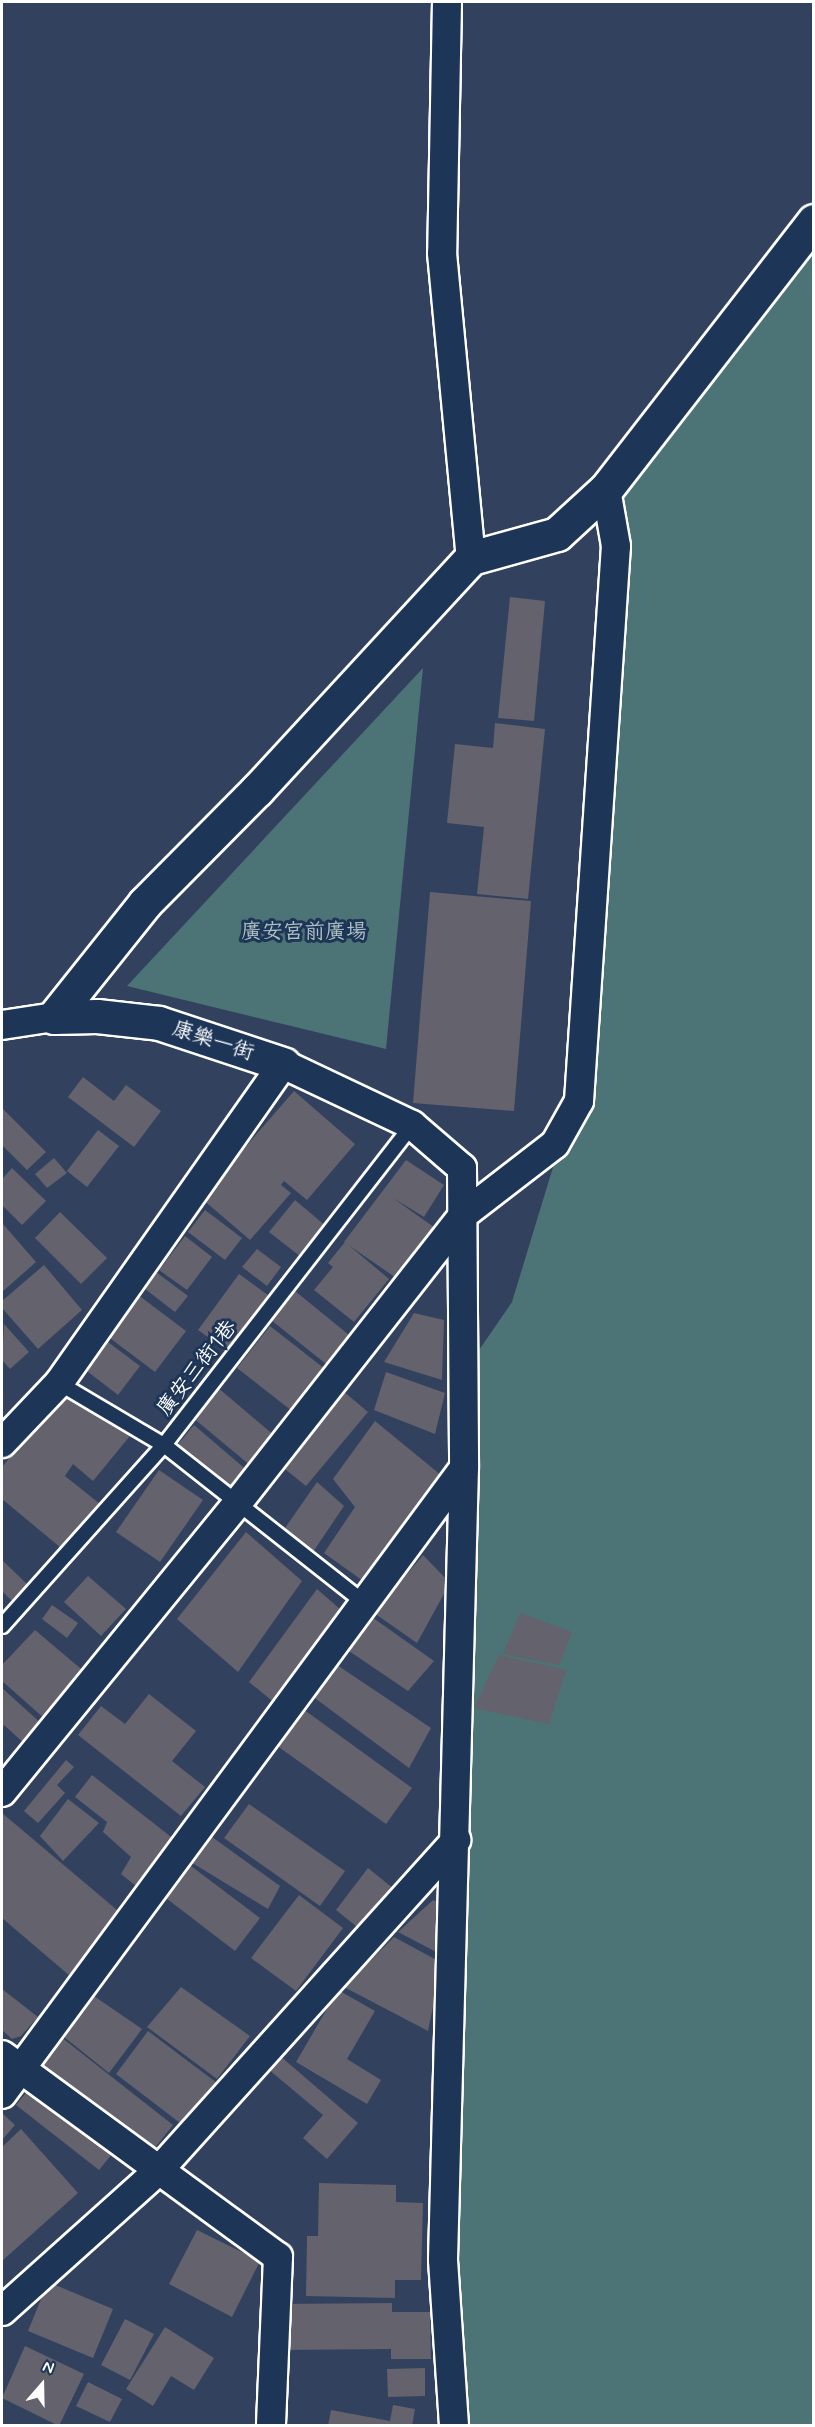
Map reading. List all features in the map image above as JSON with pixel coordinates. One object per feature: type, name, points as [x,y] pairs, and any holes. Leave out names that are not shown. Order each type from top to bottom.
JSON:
[{"type":"street","points":[[447,2],[442,254],[471,558]]},
{"type":"street","points":[[54,1017],[145,903],[257,790],[471,558],[557,534],[606,489],[813,221]]},
{"type":"street","points":[[2,1792],[239,1501],[463,1215],[555,1143],[579,1101],[616,546],[606,489]]},
{"type":"street","name":"康樂一街","points":[[2,1025],[54,1017],[97,1016],[159,1023],[283,1064],[412,1125],[462,1168],[464,1468],[456,1840],[443,2260],[454,2426]]},
{"type":"street","points":[[2,1443],[60,1383],[283,1064]]},
{"type":"street","points":[[2,2094],[12,2062],[366,1604],[464,1468]]},
{"type":"street","points":[[2,2311],[160,2169],[456,1840]]},
{"type":"street","points":[[12,2062],[278,2258],[271,2426]]},
{"type":"lane","name":"廣安三街1巷","points":[[2,1626],[164,1445],[412,1125]]},
{"type":"lane","points":[[60,1383],[164,1445],[239,1501],[366,1604]]},
{"type":"green space","points":[[813,200],[813,2425],[453,2426],[468,1366],[512,1302],[571,1108],[603,500],[609,466]]},
{"type":"green space","name":"廣安宮前廣場","points":[[423,668],[386,1049],[127,986]]},
{"type":"building","points":[[510,597],[545,601],[534,721],[498,718]]},
{"type":"building","points":[[495,723],[545,729],[528,899],[477,894],[484,827],[447,823],[455,744],[493,748]]},
{"type":"building","points":[[430,892],[531,901],[514,1111],[413,1103]]},
{"type":"building","points":[[83,1077],[114,1101],[126,1085],[161,1111],[134,1147],[68,1097]]},
{"type":"building","points":[[294,1091],[355,1144],[307,1200],[284,1181],[281,1185],[291,1193],[250,1240],[201,1198]]},
{"type":"building","points":[[3,1109],[46,1152],[27,1170],[2,1145]]},
{"type":"building","points":[[98,1130],[119,1146],[87,1187],[67,1171]]},
{"type":"building","points":[[54,1158],[67,1173],[47,1188],[35,1174]]},
{"type":"building","points":[[406,1160],[444,1185],[424,1217],[393,1198],[438,1230],[402,1282],[344,1242]]},
{"type":"building","points":[[12,1168],[46,1201],[22,1225],[2,1205],[2,1179]]},
{"type":"building","points":[[295,1200],[327,1227],[301,1257],[269,1232]]},
{"type":"building","points":[[205,1210],[242,1238],[225,1260],[188,1232]]},
{"type":"building","points":[[60,1212],[107,1258],[81,1284],[35,1238]]},
{"type":"building","points":[[173,1224],[185,1233],[156,1272],[188,1296],[175,1312],[132,1279]]},
{"type":"building","points":[[2,1225],[36,1262],[2,1292]]},
{"type":"building","points":[[185,1236],[212,1257],[187,1290],[159,1270]]},
{"type":"building","points":[[345,1242],[389,1279],[354,1322],[314,1290],[333,1267],[328,1263]]},
{"type":"building","points":[[257,1249],[281,1267],[267,1286],[242,1267]]},
{"type":"building","points":[[44,1265],[82,1310],[38,1349],[2,1308],[2,1301]]},
{"type":"building","points":[[239,1274],[272,1298],[230,1353],[198,1330]]},
{"type":"building","points":[[121,1282],[186,1331],[155,1372],[90,1323]]},
{"type":"building","points":[[295,1291],[354,1339],[331,1368],[271,1320]]},
{"type":"building","points":[[414,1313],[444,1320],[442,1380],[384,1362]]},
{"type":"building","points":[[4,1324],[29,1352],[10,1369],[2,1360]]},
{"type":"building","points":[[270,1326],[325,1369],[292,1411],[237,1368]]},
{"type":"building","points":[[92,1330],[140,1366],[118,1395],[70,1358]]},
{"type":"building","points":[[386,1372],[445,1393],[435,1434],[374,1410]]},
{"type":"building","points":[[73,1381],[134,1431],[93,1481],[73,1464],[65,1476],[105,1508],[67,1553],[2,1499],[2,1467]]},
{"type":"building","points":[[217,1387],[276,1437],[251,1466],[192,1417]]},
{"type":"building","points":[[343,1391],[368,1412],[306,1486],[281,1466]]},
{"type":"building","points":[[375,1421],[447,1480],[366,1583],[324,1553],[355,1507],[333,1479]]},
{"type":"building","points":[[194,1425],[249,1472],[230,1494],[175,1448]]},
{"type":"building","points":[[159,1470],[203,1500],[160,1562],[116,1532]]},
{"type":"building","points":[[317,1482],[344,1506],[313,1552],[285,1528]]},
{"type":"building","points":[[246,1532],[302,1581],[238,1672],[177,1619]]},
{"type":"building","points":[[423,1555],[450,1583],[417,1643],[374,1613]]},
{"type":"building","points":[[2,1560],[28,1585],[12,1601],[2,1591]]},
{"type":"building","points":[[88,1576],[126,1609],[101,1636],[64,1602]]},
{"type":"building","points":[[317,1589],[348,1616],[281,1708],[249,1682]]},
{"type":"building","points":[[52,1605],[78,1623],[67,1638],[42,1619]]},
{"type":"building","points":[[520,1613],[572,1632],[559,1665],[503,1654]]},
{"type":"building","points":[[369,1615],[434,1661],[408,1691],[343,1647]]},
{"type":"building","points":[[35,1630],[87,1674],[45,1719],[2,1681],[2,1665]]},
{"type":"building","points":[[499,1655],[566,1670],[549,1724],[474,1708]]},
{"type":"building","points":[[337,1665],[431,1728],[409,1768],[312,1696]]},
{"type":"building","points":[[2,1688],[44,1726],[26,1745],[4,1725],[2,1728]]},
{"type":"building","points":[[149,1694],[196,1731],[172,1761],[205,1787],[181,1816],[78,1735],[101,1706],[125,1724]]},
{"type":"building","points":[[303,1709],[412,1788],[386,1824],[276,1745]]},
{"type":"building","points":[[66,1760],[74,1767],[57,1785],[65,1793],[38,1823],[24,1811]]},
{"type":"building","points":[[92,1775],[175,1840],[141,1890],[121,1874],[131,1857],[103,1832],[107,1822],[75,1797]]},
{"type":"building","points":[[68,1799],[99,1823],[63,1861],[40,1836]]},
{"type":"building","points":[[249,1804],[345,1871],[320,1906],[224,1838]]},
{"type":"building","points":[[2,1813],[123,1915],[70,1976],[2,1918]]},
{"type":"building","points":[[208,1834],[280,1886],[268,1909],[189,1861]]},
{"type":"building","points":[[183,1860],[260,1918],[235,1951],[158,1892]]},
{"type":"building","points":[[368,1868],[394,1889],[362,1931],[336,1910]]},
{"type":"building","points":[[299,1895],[343,1928],[296,1991],[251,1958]]},
{"type":"building","points":[[433,1900],[446,1905],[440,1954],[398,1932]]},
{"type":"building","points":[[394,1937],[442,1963],[428,2031],[344,1987]]},
{"type":"building","points":[[181,1987],[250,2036],[217,2079],[147,2027]]},
{"type":"building","points":[[2,1989],[38,2017],[21,2036],[12,2039],[2,2030]]},
{"type":"building","points":[[338,1990],[375,2011],[347,2059],[381,2080],[367,2104],[296,2062]]},
{"type":"building","points":[[91,1994],[142,2029],[109,2073],[59,2033]]},
{"type":"building","points":[[148,2031],[217,2083],[184,2126],[116,2074]]},
{"type":"building","points":[[61,2037],[173,2125],[150,2154],[39,2065]]},
{"type":"building","points":[[279,2055],[358,2123],[327,2159],[303,2138],[323,2115],[268,2069]]},
{"type":"building","points":[[34,2083],[116,2149],[99,2170],[16,2105]]},
{"type":"building","points":[[2,2113],[15,2125],[2,2140]]},
{"type":"building","points":[[21,2129],[78,2193],[2,2261],[2,2147]]},
{"type":"building","points":[[319,2183],[396,2185],[396,2202],[423,2203],[421,2280],[395,2280],[395,2298],[306,2296],[307,2236],[318,2236]]},
{"type":"building","points":[[197,2230],[260,2261],[232,2317],[169,2284]]},
{"type":"building","points":[[48,2282],[113,2309],[93,2358],[28,2331]]},
{"type":"building","points":[[392,2303],[392,2312],[430,2312],[431,2359],[391,2359],[391,2349],[282,2350],[281,2304]]},
{"type":"building","points":[[125,2319],[154,2334],[130,2380],[101,2365]]},
{"type":"building","points":[[165,2327],[214,2358],[194,2390],[171,2376],[153,2406],[126,2389]]},
{"type":"building","points":[[25,2346],[84,2374],[59,2426],[2,2398]]},
{"type":"building","points":[[425,2368],[425,2396],[388,2397],[387,2369]]},
{"type":"building","points":[[88,2382],[122,2399],[110,2422],[76,2406]]},
{"type":"building","points":[[393,2405],[415,2409],[412,2426],[328,2426],[331,2410],[390,2421]]}]
